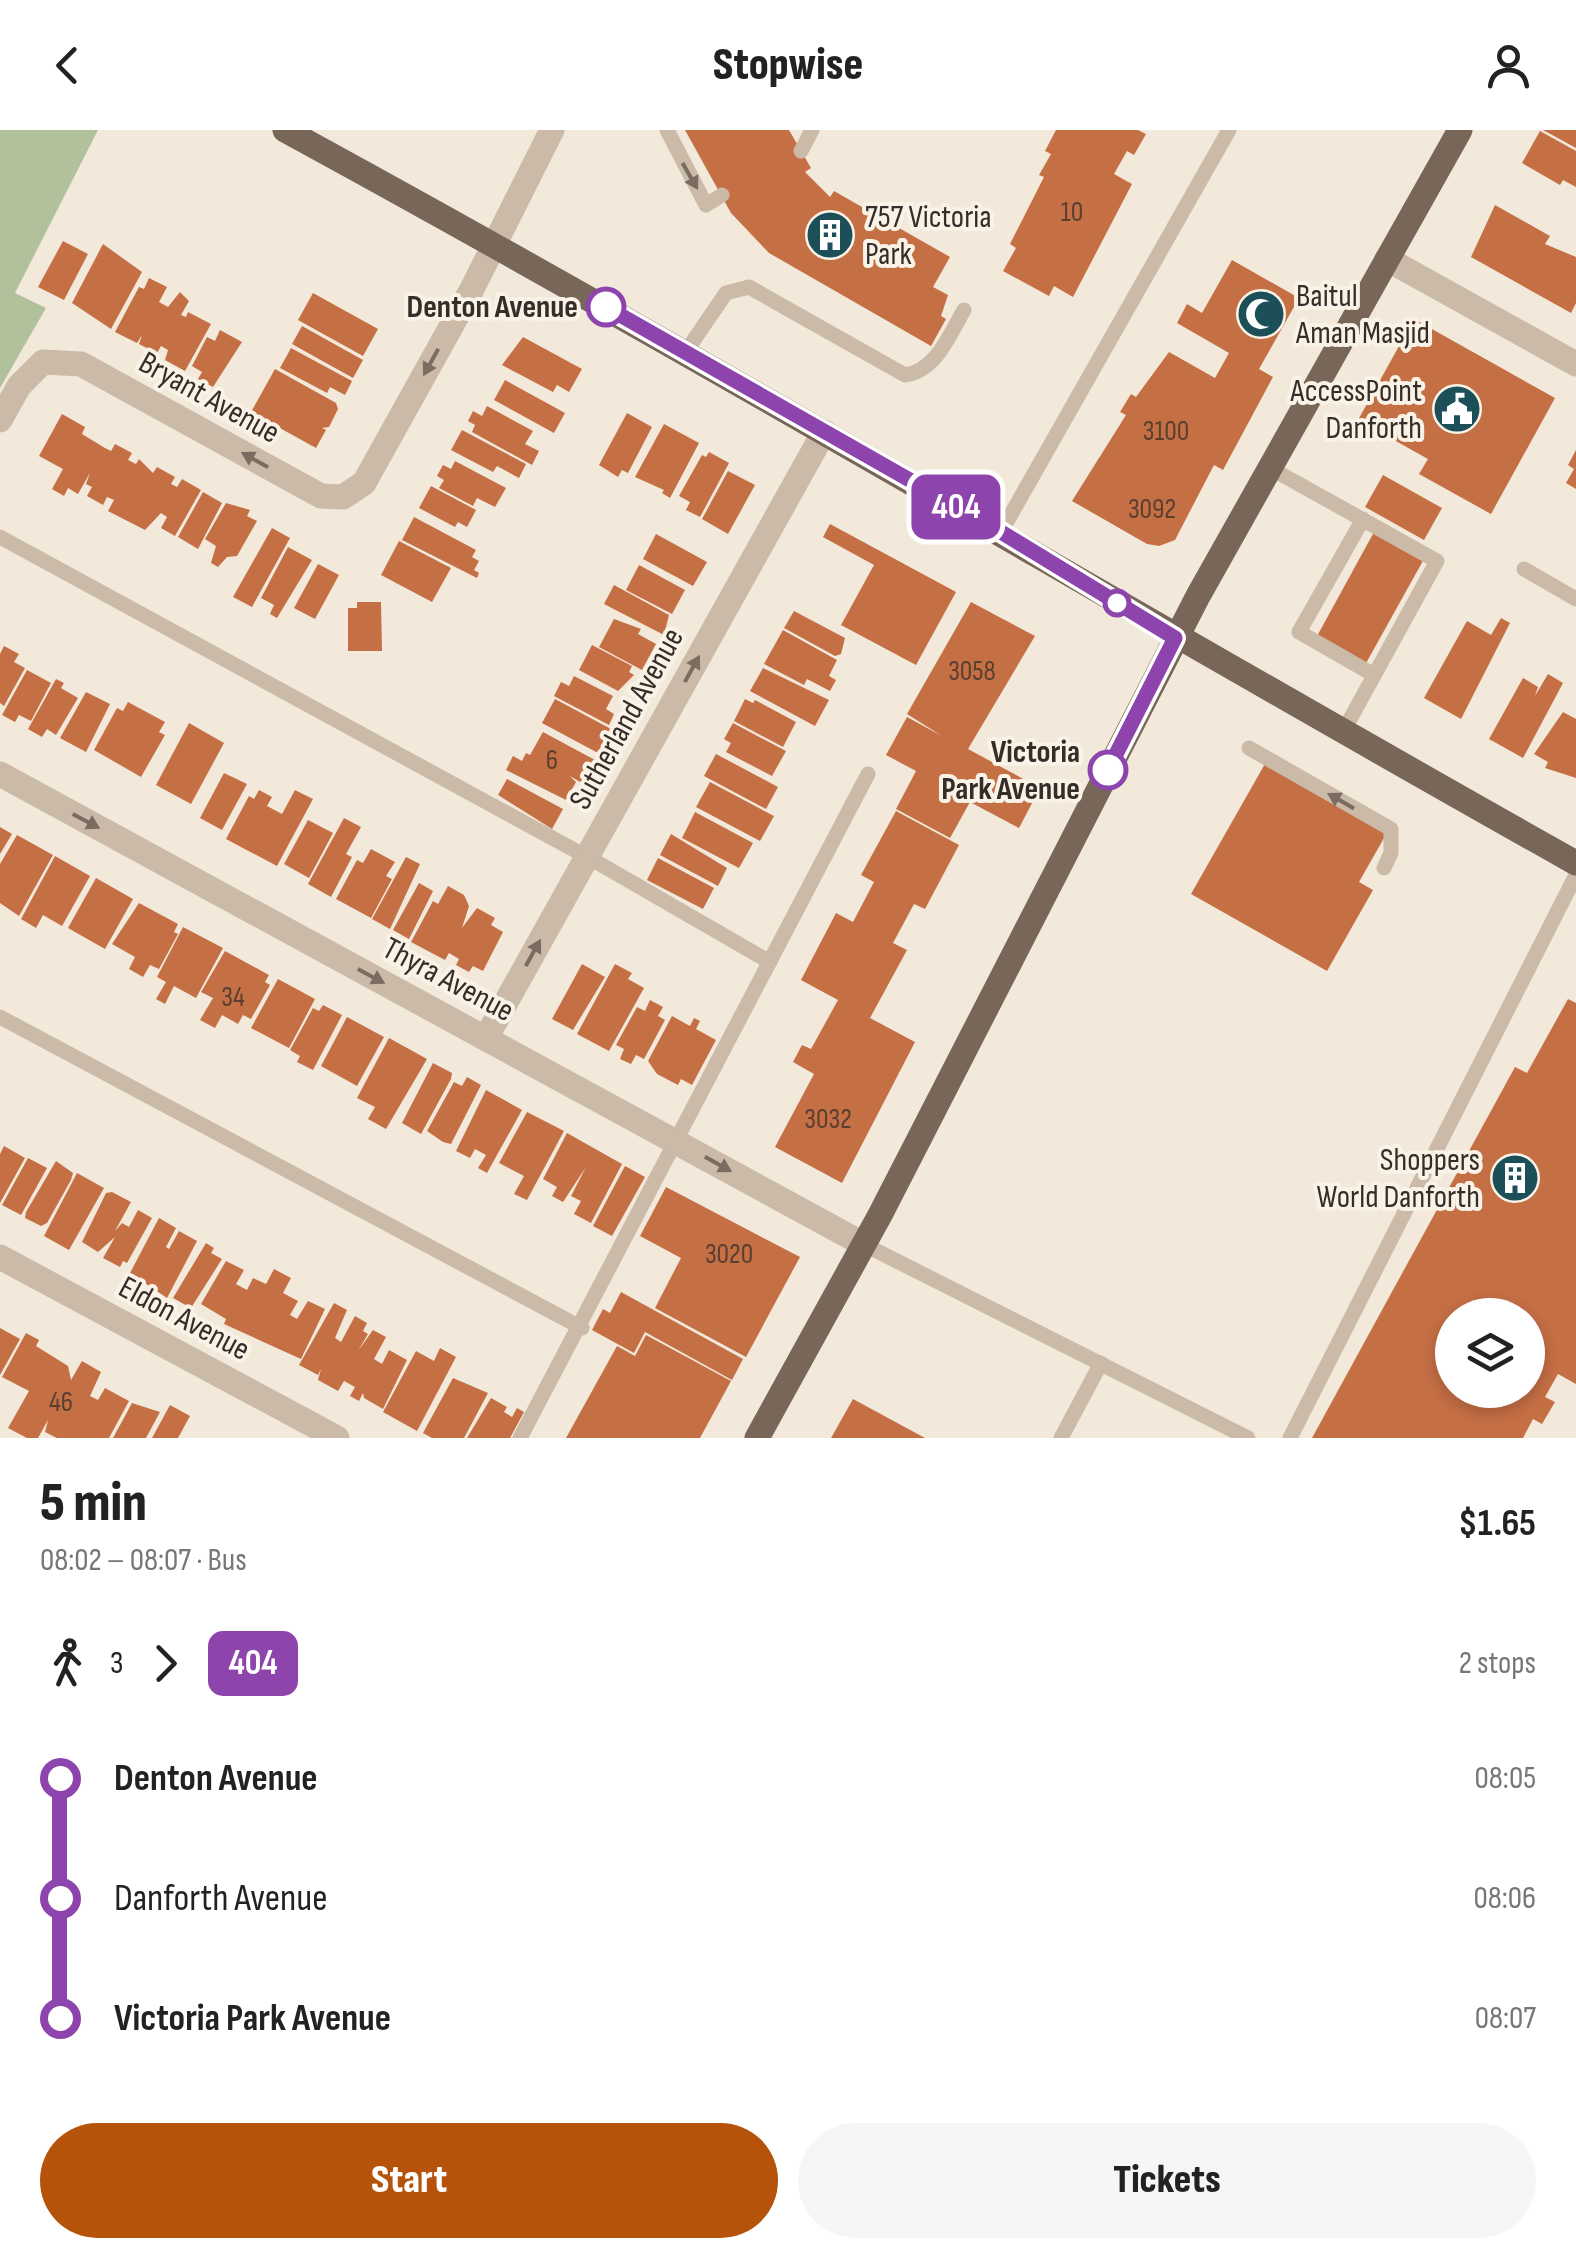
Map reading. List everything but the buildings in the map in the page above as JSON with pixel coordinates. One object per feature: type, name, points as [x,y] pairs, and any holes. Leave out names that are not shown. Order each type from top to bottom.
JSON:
[{"type":"main road","points":[[285,130],[686,350],[1001,532],[1175,638],[1576,863]]},
{"type":"main road","points":[[757,1438],[863,1244],[1175,638],[1460,130]]},
{"type":"street","points":[[493,245],[552,130]]},
{"type":"street","name":"Bryant Avenue","points":[[0,420],[19,386],[42,362],[81,364],[321,496],[343,497],[364,483],[493,245]]},
{"type":"street","points":[[1387,260],[1576,364]]},
{"type":"street","name":"Sutherland Avenue","points":[[486,1038],[824,432]]},
{"type":"street","name":"Thyra Avenue","points":[[0,774],[863,1244]]},
{"type":"street","name":"Eldon Avenue","points":[[0,1258],[337,1438]]},
{"type":"lane","points":[[668,130],[706,205],[722,195]]},
{"type":"lane","points":[[801,151],[812,130]]},
{"type":"lane","points":[[1001,532],[1228,130]]},
{"type":"lane","points":[[686,350],[726,293],[749,287],[906,375],[914,374],[935,358],[964,310]]},
{"type":"lane","points":[[1270,468],[1438,561],[1410,596],[1388,637],[1374,675],[1342,732]]},
{"type":"lane","points":[[1363,520],[1349,562],[1326,602],[1299,632],[1374,675]]},
{"type":"lane","points":[[0,536],[770,962]]},
{"type":"lane","points":[[1524,569],[1576,599]]},
{"type":"lane","points":[[1249,748],[1391,829],[1391,853],[1384,868]]},
{"type":"lane","points":[[520,1438],[582,1328],[868,774]]},
{"type":"lane","points":[[1290,1438],[1576,875]]},
{"type":"lane","points":[[0,1017],[582,1328]]},
{"type":"lane","points":[[863,1244],[1248,1438]]},
{"type":"lane","points":[[1061,1438],[1102,1363]]},
{"type":"green space","points":[[0,130],[98,130],[15,293],[46,308],[0,388]]},
{"type":"bus line","name":"404","points":[[606,307],[1001,532],[1175,638],[1108,770]]},
{"type":"place","name":"757 Victoria Park","points":[[830,235]]},
{"type":"place","name":"Denton Avenue","points":[[606,307]]},
{"type":"place","name":"Baitul Aman Masjid","points":[[1261,314]]},
{"type":"place","name":"AccessPoint Danforth","points":[[1457,409]]},
{"type":"place","name":"Victoria Park Avenue","points":[[1108,770]]},
{"type":"place","name":"Shoppers World Danforth","points":[[1515,1178]]}]
